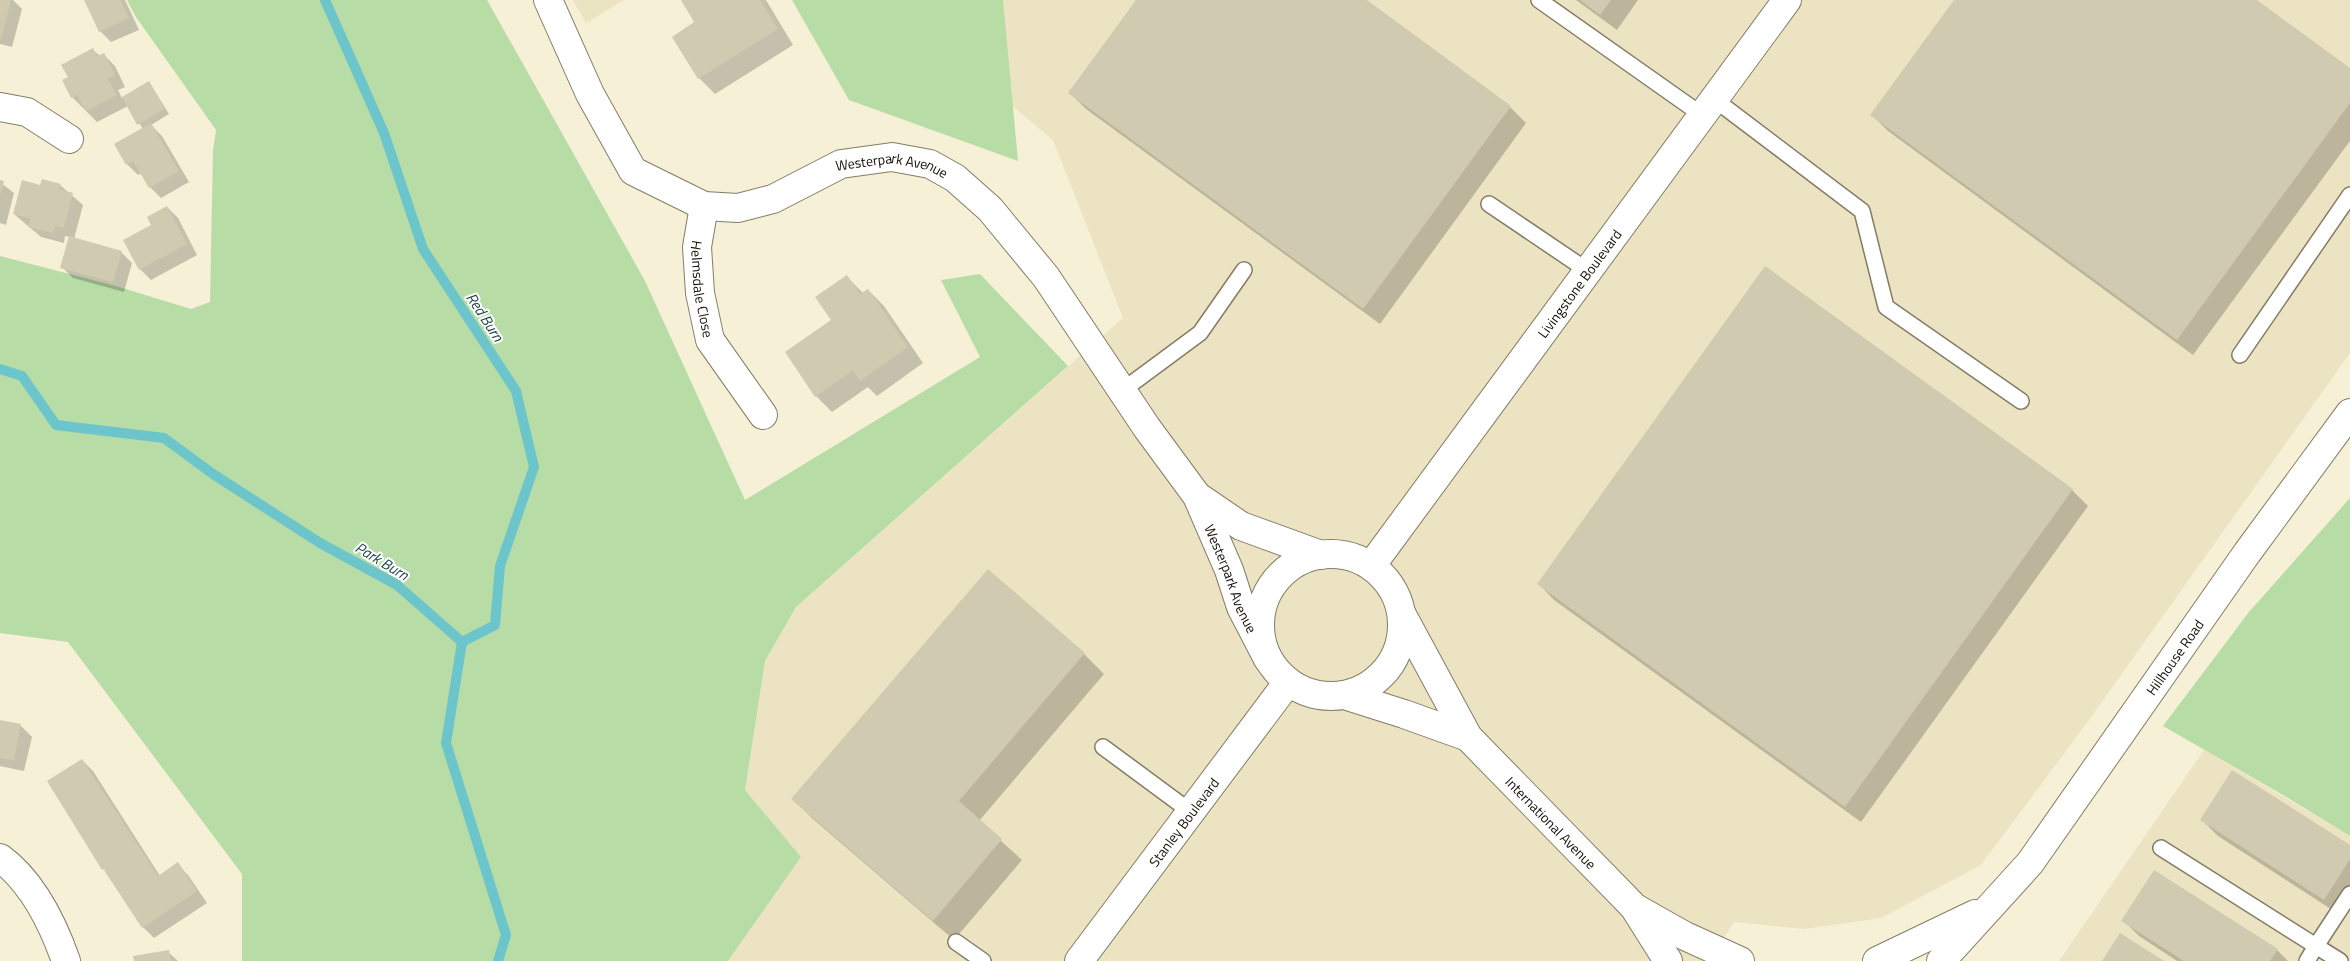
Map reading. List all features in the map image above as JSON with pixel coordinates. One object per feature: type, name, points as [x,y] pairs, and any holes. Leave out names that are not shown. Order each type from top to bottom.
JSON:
[{"type":"street","name":"Westerpark Avenue","points":[[548,0],[590,94],[633,171],[704,206],[738,208],[773,200],[841,164],[892,157],[930,164],[955,178],[990,209],[1046,277],[1197,496],[1229,570],[1241,607],[1268,659]]},
{"type":"street","name":"Livingstone Boulevard","points":[[1371,566],[1787,0]]},
{"type":"street","points":[[0,107],[27,112],[69,139]]},
{"type":"street","name":"Helmsdale Close","points":[[704,206],[697,247],[700,293],[710,340],[763,415]]},
{"type":"street","name":"Hillhouse Road","points":[[1941,961],[2030,863],[2247,553],[2350,413]]},
{"type":"street","name":"Westerpark Avenue","points":[[1197,496],[1241,526],[1321,555]]},
{"type":"street","points":[[1338,554],[1355,558],[1371,566],[1385,579],[1396,596],[1402,615],[1401,636],[1395,657],[1382,675],[1365,688],[1344,695],[1325,696],[1305,692],[1288,682],[1268,659],[1261,638],[1261,615],[1268,593],[1281,575],[1299,562],[1321,555],[1338,554]]},
{"type":"street","name":"International Avenue","points":[[1402,615],[1468,738],[1634,907],[1668,961]]},
{"type":"street","name":"Stanley Boulevard","points":[[1079,961],[1288,682]]},
{"type":"street","name":"International Avenue","points":[[1344,695],[1404,714],[1468,738]]},
{"type":"street","points":[[0,858],[23,879],[44,909],[57,934],[66,961]]},
{"type":"street","name":"Hillhouse Road","points":[[1877,961],[1956,924],[1998,900]]},
{"type":"street","name":"International Avenue","points":[[1634,907],[1685,936],[1740,961]]},
{"type":"lane","points":[[1539,0],[1708,107],[1862,211],[1886,307],[2021,401]]},
{"type":"lane","points":[[2240,355],[2350,195]]},
{"type":"lane","points":[[1489,204],[1588,271]]},
{"type":"lane","points":[[1123,390],[1200,333],[1244,270]]},
{"type":"lane","points":[[1103,747],[1190,812]]},
{"type":"lane","points":[[2161,848],[2340,961]]},
{"type":"lane","points":[[2307,961],[2350,894]]},
{"type":"lane","points":[[956,942],[983,961]]},
{"type":"shaded area","points":[[573,0],[624,0],[586,23]]},
{"type":"shaded area","points":[[911,0],[2350,0],[2350,353],[2089,720],[1981,865],[1881,918],[1804,929],[1734,922],[1709,961],[728,961],[801,857],[745,790],[765,661],[796,607],[1123,318],[1053,140],[965,66]]},
{"type":"shaded area","points":[[2204,750],[2350,836],[2350,961],[2059,961]]},
{"type":"green space","points":[[127,0],[487,0],[645,281],[745,500],[980,357],[941,280],[980,274],[1068,366],[796,607],[765,661],[745,790],[801,857],[728,961],[242,961],[242,874],[68,642],[0,633],[0,256],[116,286],[191,309],[210,302],[213,151],[216,130],[136,17]]},
{"type":"green space","points":[[792,0],[1003,0],[1018,161],[849,100]]},
{"type":"green space","points":[[2350,498],[2350,836],[2163,726],[2249,612]]},
{"type":"building","points":[[0,0],[11,0],[1,39],[0,39]]},
{"type":"building","points":[[84,0],[120,0],[129,18],[99,32]]},
{"type":"building","points":[[681,0],[760,0],[778,29],[698,79],[672,37],[694,22]]},
{"type":"building","points":[[1136,0],[1367,0],[1511,106],[1363,309],[1068,93]]},
{"type":"building","points":[[1580,0],[1611,0],[1600,15]]},
{"type":"building","points":[[1954,0],[2257,0],[2350,68],[2350,103],[2177,340],[1870,115]]},
{"type":"building","points":[[93,48],[97,56],[104,53],[115,75],[108,79],[117,95],[86,111],[77,95],[71,98],[62,80],[68,77],[61,65]]},
{"type":"building","points":[[149,81],[165,109],[137,125],[122,97]]},
{"type":"building","points":[[151,123],[179,171],[149,188],[133,161],[126,165],[114,144]]},
{"type":"building","points":[[42,179],[61,184],[59,189],[73,193],[64,228],[55,226],[53,233],[28,227],[31,219],[13,214],[22,180],[40,185]]},
{"type":"building","points":[[0,180],[4,181],[1,193],[0,193]]},
{"type":"building","points":[[167,206],[187,244],[139,270],[123,240],[151,225],[147,217]]},
{"type":"building","points":[[69,236],[122,251],[113,282],[60,268]]},
{"type":"building","points":[[1765,266],[2073,489],[1845,807],[1537,584]]},
{"type":"building","points":[[847,275],[860,294],[868,289],[908,347],[860,381],[853,370],[815,397],[785,352],[831,320],[815,297]]},
{"type":"building","points":[[988,569],[1085,653],[959,801],[1002,839],[933,921],[791,799]]},
{"type":"building","points":[[0,720],[21,724],[14,760],[0,758]]},
{"type":"building","points":[[82,759],[158,876],[178,862],[197,891],[142,928],[104,870],[111,865],[102,870],[47,781]]},
{"type":"building","points":[[2232,770],[2350,845],[2350,859],[2324,900],[2200,820]]},
{"type":"building","points":[[2154,870],[2278,949],[2270,961],[2184,961],[2121,921]]},
{"type":"building","points":[[2120,933],[2164,961],[2102,961]]},
{"type":"building","points":[[169,950],[171,961],[134,961],[133,956]]},
{"type":"waterway","name":"Red Burn","points":[[325,0],[384,133],[423,249],[516,391],[534,467],[500,566],[495,625],[462,642]]},
{"type":"waterway","name":"Park Burn","points":[[0,369],[22,376],[56,425],[164,438],[213,474],[320,543],[397,585],[462,642],[446,743],[506,935],[498,961]]}]
